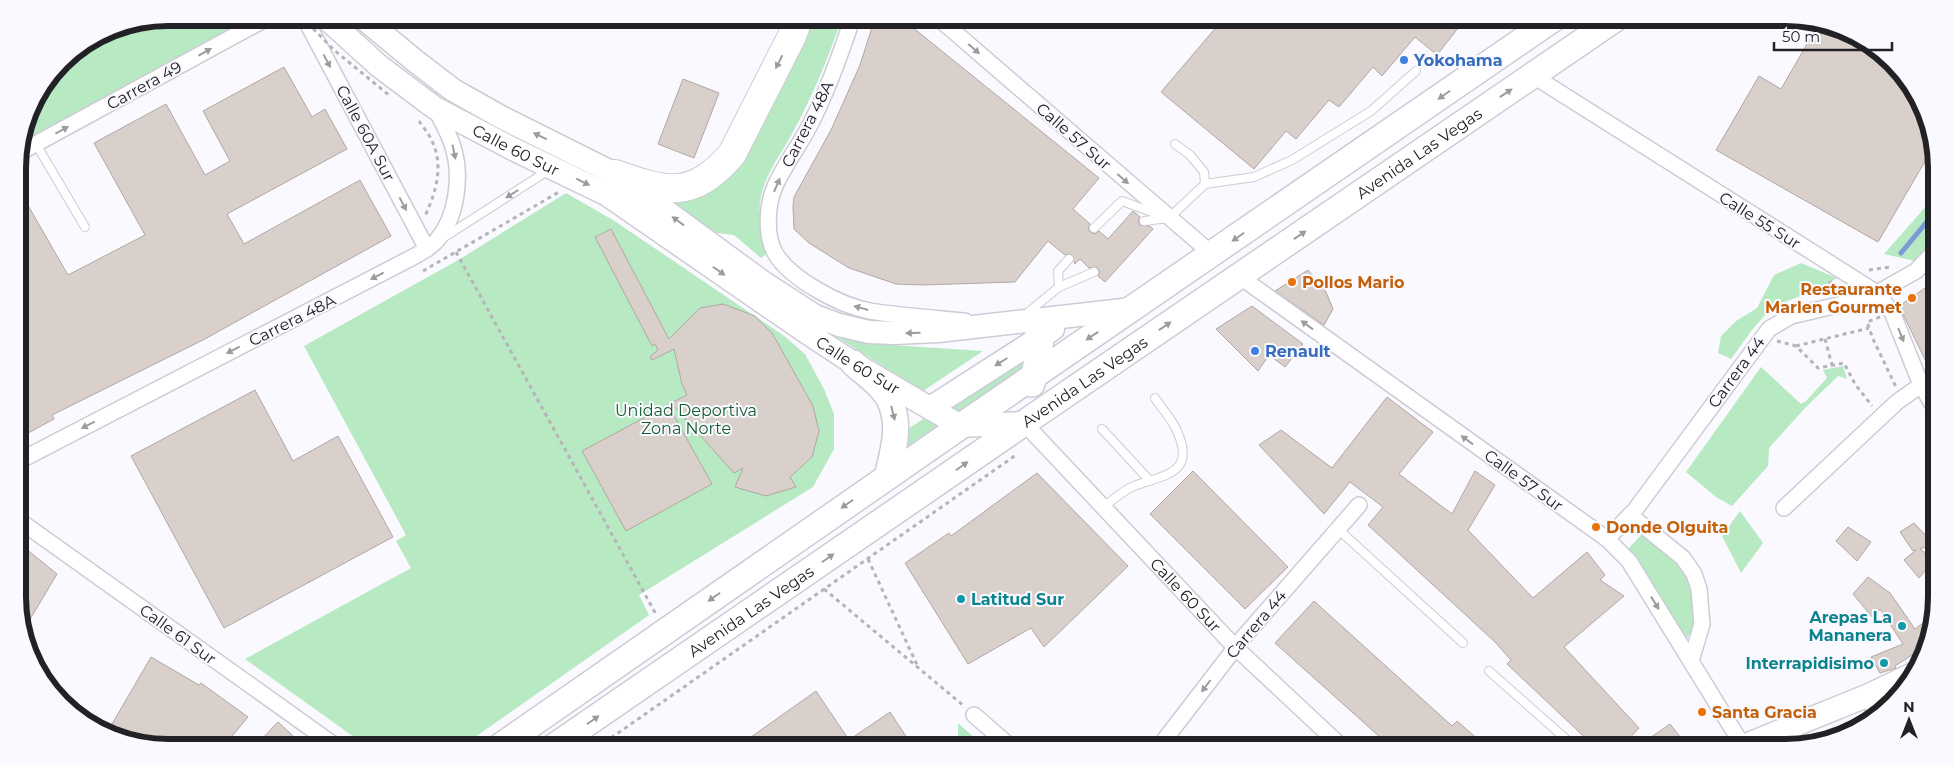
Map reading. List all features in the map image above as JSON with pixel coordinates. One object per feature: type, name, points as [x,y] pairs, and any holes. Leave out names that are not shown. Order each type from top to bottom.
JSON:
[{"type":"highway","points":[[614,174],[641,183],[675,190],[702,182],[718,170],[732,154],[796,26]]},
{"type":"main road","name":"Calle 60 Sur","points":[[333,26],[396,90],[427,114],[504,145],[620,202],[853,363],[961,426]]},
{"type":"main road","name":"Calle 60 Sur","points":[[372,26],[453,90],[614,174],[772,289],[815,316],[839,325],[870,332],[894,333],[1022,326]]},
{"type":"main road","name":"Avenida Las Vegas","points":[[511,739],[930,447],[1544,26]]},
{"type":"main road","name":"Avenida Las Vegas","points":[[565,739],[1606,26]]},
{"type":"main road","points":[[930,408],[1022,326],[1074,316],[1132,309]]},
{"type":"main road","points":[[961,426],[1024,423],[1033,376],[1022,326]]},
{"type":"main road","points":[[853,363],[882,390],[889,399],[893,410],[896,431],[888,476]]},
{"type":"main road","points":[[862,534],[901,493],[939,462],[938,456],[930,447]]},
{"type":"main road","points":[[1764,738],[1900,680]]},
{"type":"street","name":"Carrera 49","points":[[27,149],[254,26]]},
{"type":"street","name":"Calle 60A Sur","points":[[308,26],[432,245]]},
{"type":"street","name":"Carrera 48A","points":[[851,26],[827,89],[811,123],[775,187],[769,211],[770,232],[774,251],[782,263],[810,285],[838,301],[870,311],[1022,326]]},
{"type":"street","name":"Calle 57 Sur","points":[[946,26],[1212,254]]},
{"type":"street","name":"Calle 55 Sur","points":[[1532,76],[1844,273],[1873,295],[1892,312],[1921,385],[1928,397]]},
{"type":"street","points":[[427,114],[453,147],[457,168],[456,192],[451,215],[432,245]]},
{"type":"street","name":"Carrera 48A","points":[[26,457],[432,245]]},
{"type":"street","name":"Carrera 44","points":[[1607,539],[1630,515],[1768,329],[1791,316],[1873,295],[1916,270],[1928,259]]},
{"type":"street","name":"Calle 57 Sur","points":[[1239,276],[1607,539],[1629,561],[1737,738]]},
{"type":"street","points":[[1784,508],[1902,399],[1921,385]]},
{"type":"street","name":"Calle 60 Sur","points":[[1024,423],[1235,647],[1333,738]]},
{"type":"street","name":"Carrera 44","points":[[1166,738],[1235,647],[1359,505]]},
{"type":"street","points":[[1630,515],[1683,558],[1694,574],[1699,589],[1702,624],[1691,661]]},
{"type":"street","name":"Calle 61 Sur","points":[[26,525],[319,739]]},
{"type":"street","points":[[1869,695],[1873,708]]},
{"type":"street","points":[[974,715],[1001,738]]},
{"type":"lane","points":[[1144,221],[1169,218],[1205,184],[1254,176],[1292,160],[1371,111],[1416,70]]},
{"type":"lane","points":[[36,144],[84,226]]},
{"type":"lane","points":[[1175,144],[1190,155],[1204,172],[1205,184]]},
{"type":"lane","points":[[432,245],[553,168]]},
{"type":"lane","points":[[1094,228],[1122,201],[1169,218]]},
{"type":"lane","points":[[1060,288],[1058,271],[1069,258]]},
{"type":"lane","points":[[1022,326],[1060,288],[1094,272]]},
{"type":"lane","points":[[1103,508],[1114,497],[1131,487],[1171,474],[1182,461],[1184,453],[1176,430],[1155,398]]},
{"type":"lane","points":[[1102,429],[1150,481]]},
{"type":"lane","points":[[1338,529],[1463,643]]},
{"type":"lane","points":[[1489,671],[1565,738]]},
{"type":"path","points":[[311,26],[334,50],[396,90]]},
{"type":"path","points":[[425,216],[434,197],[438,176],[436,154],[427,114]]},
{"type":"path","points":[[423,271],[566,188]]},
{"type":"path","points":[[456,252],[659,621]]},
{"type":"path","points":[[1844,273],[1900,266]]},
{"type":"path","points":[[1873,295],[1880,317],[1867,322],[1882,359],[1902,399]]},
{"type":"path","points":[[1796,346],[1869,328]]},
{"type":"path","points":[[1825,338],[1832,365]]},
{"type":"path","points":[[1770,347],[1775,340],[1796,346],[1818,368],[1844,363],[1855,384],[1873,407]]},
{"type":"path","points":[[610,739],[1015,456]]},
{"type":"path","points":[[868,559],[918,668]]},
{"type":"path","points":[[824,589],[974,715]]},
{"type":"green space","points":[[235,26],[29,140],[37,114],[45,97],[68,68],[97,45],[114,37],[150,27]]},
{"type":"green space","points":[[806,26],[839,26],[808,103],[765,183],[760,203],[760,215],[770,251],[761,258],[734,235],[709,232],[665,197],[698,194],[721,184],[739,162]]},
{"type":"green space","name":"Unidad Deportiva Zona Norte","points":[[566,193],[613,220],[783,335],[805,354],[824,389],[834,414],[834,449],[813,487],[639,595],[649,615],[473,739],[357,739],[245,659],[411,568],[396,541],[406,535],[304,346],[460,259]]},
{"type":"green space","points":[[1928,204],[1928,249],[1915,261],[1884,254]]},
{"type":"green space","points":[[1801,263],[1837,278],[1818,289],[1772,307],[1731,359],[1718,353],[1721,336],[1736,321],[1757,308],[1774,275]]},
{"type":"green space","points":[[816,324],[857,339],[891,345],[983,351],[923,391]]},
{"type":"green space","points":[[1020,355],[1032,372],[903,458],[908,429]]},
{"type":"green space","points":[[1843,366],[1847,379],[1838,376],[1805,408],[1769,448],[1768,466],[1732,506],[1716,497],[1686,472],[1761,367],[1801,404],[1827,378],[1823,370]]},
{"type":"green space","points":[[1740,511],[1763,543],[1741,573],[1722,536]]},
{"type":"green space","points":[[1646,530],[1685,565],[1692,586],[1697,622],[1686,640],[1628,549]]},
{"type":"green space","points":[[958,723],[975,739],[958,739]]},
{"type":"building","points":[[872,26],[911,26],[1099,178],[1073,209],[1090,224],[1088,229],[1090,232],[1095,234],[1099,231],[1108,239],[1133,211],[1140,217],[1138,221],[1140,225],[1150,226],[1153,229],[1105,282],[1098,276],[1100,272],[1097,267],[1089,268],[1080,259],[1075,264],[1072,255],[1065,255],[1048,241],[1015,282],[896,284],[849,268],[809,243],[794,229],[793,207],[794,197],[831,130],[860,65]]},
{"type":"building","points":[[1217,26],[1460,26],[1437,55],[1415,37],[1382,76],[1373,67],[1339,107],[1329,100],[1296,139],[1286,131],[1254,169],[1161,92]]},
{"type":"building","points":[[1815,30],[1842,39],[1872,56],[1886,68],[1909,98],[1923,132],[1927,157],[1878,242],[1716,150],[1759,76],[1781,89]]},
{"type":"building","points":[[284,67],[312,117],[325,109],[347,149],[227,214],[244,244],[360,180],[391,236],[203,340],[52,415],[54,419],[26,434],[27,203],[68,275],[145,235],[94,143],[166,104],[205,175],[230,161],[203,111]]},
{"type":"building","points":[[683,79],[719,93],[694,158],[658,144]]},
{"type":"building","points":[[611,229],[669,339],[700,308],[723,304],[755,316],[772,333],[813,406],[819,431],[812,457],[790,477],[796,487],[766,496],[735,487],[743,468],[734,473],[671,403],[687,395],[682,384],[674,349],[652,360],[650,357],[658,350],[655,344],[652,346],[595,237]]},
{"type":"building","points":[[1308,270],[1326,292],[1333,309],[1324,325],[1275,291]]},
{"type":"building","points":[[1928,284],[1928,366],[1899,306]]},
{"type":"building","name":"Renault","points":[[1252,306],[1303,344],[1285,367],[1269,355],[1258,371],[1216,329]]},
{"type":"building","points":[[255,390],[293,461],[338,436],[393,537],[224,628],[131,456]]},
{"type":"building","points":[[1387,397],[1433,432],[1399,474],[1452,514],[1475,471],[1495,485],[1468,530],[1533,598],[1587,552],[1605,575],[1600,580],[1624,596],[1564,647],[1639,728],[1629,738],[1586,738],[1507,664],[1511,660],[1495,642],[1368,525],[1383,507],[1350,482],[1324,514],[1259,445],[1281,430],[1332,468]]},
{"type":"building","points":[[668,405],[712,484],[626,531],[582,451]]},
{"type":"building","points":[[1193,471],[1288,567],[1245,609],[1150,514]]},
{"type":"building","points":[[1037,473],[1128,566],[1044,647],[1031,628],[968,664],[905,563],[949,533],[951,536]]},
{"type":"building","points":[[1914,523],[1928,538],[1928,546],[1920,549],[1928,555],[1928,568],[1919,578],[1904,560],[1916,550],[1913,551],[1900,532]]},
{"type":"building","points":[[1848,527],[1871,542],[1857,561],[1836,541]]},
{"type":"building","points":[[26,549],[57,574],[29,622],[26,596]]},
{"type":"building","points":[[1868,577],[1890,593],[1915,629],[1923,623],[1925,625],[1916,653],[1895,666],[1896,668],[1880,673],[1871,657],[1903,644],[1880,609],[1873,618],[1853,594]]},
{"type":"building","points":[[1314,601],[1452,726],[1457,721],[1477,738],[1381,738],[1275,643]]},
{"type":"building","points":[[151,657],[199,685],[201,683],[248,717],[230,739],[159,738],[141,736],[111,726]]},
{"type":"building","points":[[816,691],[848,739],[749,739]]},
{"type":"building","points":[[890,712],[907,739],[851,739]]},
{"type":"building","points":[[278,722],[296,739],[262,739]]},
{"type":"building","points":[[1670,724],[1681,738],[1650,738]]},
{"type":"waterway","points":[[1901,253],[1928,220]]},
{"type":"place","name":"Yokohama","points":[[1404,60]]},
{"type":"place","name":"Pollos Mario","points":[[1292,282]]},
{"type":"place","name":"Restaurante Marlen Gourmet","points":[[1912,298]]},
{"type":"place","name":"Renault","points":[[1255,351]]},
{"type":"place","name":"Donde Olguita","points":[[1596,527]]},
{"type":"place","name":"Latitud Sur","points":[[961,599]]},
{"type":"place","name":"Arepas La Mananera","points":[[1902,626]]},
{"type":"place","name":"Interrapidisimo","points":[[1884,663]]},
{"type":"place","name":"Santa Gracia","points":[[1702,712]]}]
